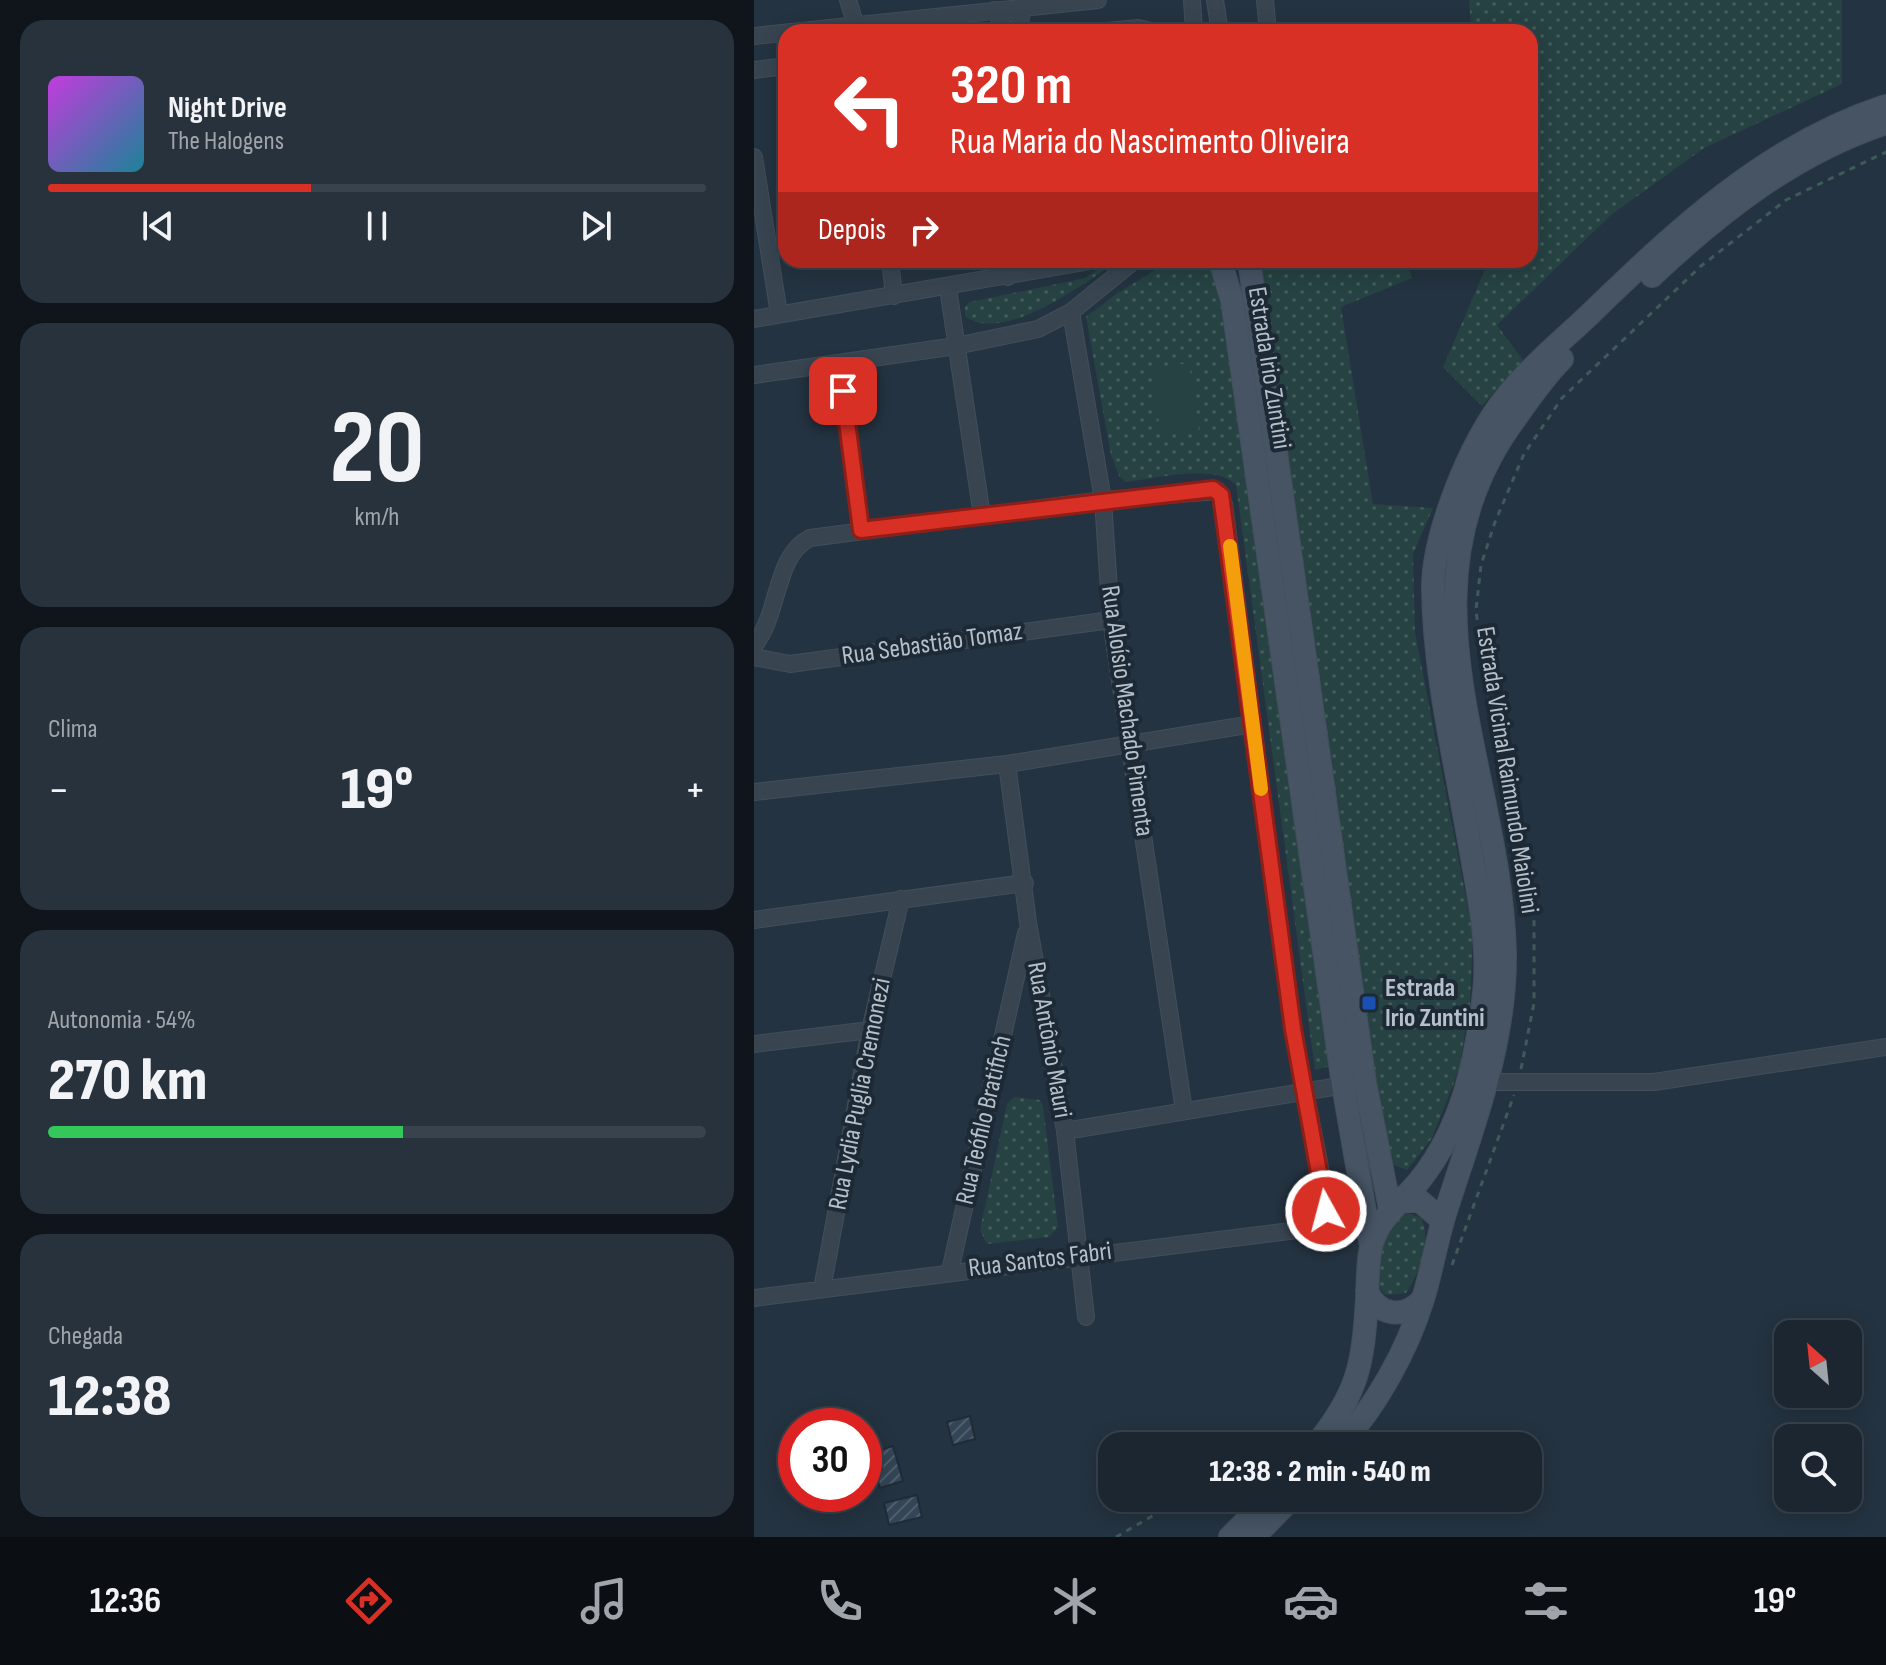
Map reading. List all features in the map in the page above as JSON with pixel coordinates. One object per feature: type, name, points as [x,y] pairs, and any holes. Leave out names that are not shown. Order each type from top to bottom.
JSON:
[{"type":"main road","name":"Estrada Vicinal Raimundo Maiolini","points":[[1371,1246],[1395,1205],[1420,1180],[1456,1119],[1470,1080],[1484,986],[1485,934],[1442,680],[1433,584],[1436,550],[1467,468],[1493,415],[1535,366],[1708,205],[1754,171],[1801,144],[1886,106]]},
{"type":"main road","name":"Estrada Vicinal Raimundo Maiolini","points":[[1350,1432],[1391,1371],[1423,1299],[1443,1221],[1489,1082],[1500,1014],[1504,941],[1460,675],[1456,627],[1456,577],[1463,521],[1479,475],[1550,371],[1687,242],[1760,183],[1859,132],[1886,123]]},
{"type":"main road","name":"Estrada Irio Zuntini","points":[[1222,268],[1235,316],[1354,1084],[1395,1205]]},
{"type":"main road","name":"Estrada Irio Zuntini","points":[[1250,268],[1354,1084],[1371,1246]]},
{"type":"main road","points":[[1395,1205],[1420,1201],[1443,1221]]},
{"type":"main road","points":[[1326,1432],[1337,1419],[1355,1383],[1363,1357],[1371,1246]]},
{"type":"main road","points":[[1367,1291],[1371,1300],[1387,1312],[1407,1312],[1423,1299]]},
{"type":"main road","points":[[1230,1537],[1251,1528],[1273,1512]]},
{"type":"street","points":[[848,0],[855,23]]},
{"type":"street","points":[[847,24],[1098,0]]},
{"type":"street","points":[[1192,0],[1194,24]]},
{"type":"street","points":[[1215,0],[1219,24]]},
{"type":"street","points":[[1265,0],[1267,24]]},
{"type":"street","points":[[1020,24],[1023,8]]},
{"type":"street","points":[[994,10],[1002,24]]},
{"type":"street","points":[[754,36],[778,33]]},
{"type":"street","points":[[754,70],[778,67]]},
{"type":"street","points":[[754,157],[779,314]]},
{"type":"street","points":[[891,268],[894,296]]},
{"type":"street","points":[[754,319],[948,288],[1008,268]]},
{"type":"street","points":[[754,375],[956,346],[1038,329],[1071,312],[1125,268]]},
{"type":"street","points":[[948,288],[982,516]]},
{"type":"street","name":"Rua Aloísio Machado Pimenta","points":[[1071,312],[1103,500],[1111,620],[1184,1111]]},
{"type":"street","points":[[840,363],[861,530]]},
{"type":"street","points":[[754,646],[770,621],[784,566],[794,549],[817,536],[1213,489],[1224,504],[1293,1029],[1306,1090]]},
{"type":"street","name":"Rua Sebastião Tomaz","points":[[754,657],[790,664],[1111,620]]},
{"type":"street","points":[[754,792],[1007,764],[1253,724]]},
{"type":"street","name":"Rua Antônio Mauri","points":[[1007,764],[1028,922],[1065,1131],[1086,1317]]},
{"type":"street","points":[[754,920],[1025,883]]},
{"type":"street","name":"Rua Lydia Puglia Cremonezi","points":[[822,1289],[870,1030],[901,899]]},
{"type":"street","name":"Rua Teófilo Bratifich","points":[[950,1271],[1028,922]]},
{"type":"street","points":[[754,1044],[870,1030]]},
{"type":"street","points":[[1489,1082],[1654,1082],[1886,1047]]},
{"type":"street","points":[[1065,1131],[1354,1084]]},
{"type":"street","name":"Rua Santos Fabri","points":[[754,1298],[950,1271],[1306,1229],[1323,1218],[1327,1203],[1306,1090]]},
{"type":"path","points":[[1450,1270],[1518,1083],[1534,1003],[1534,915],[1483,670],[1476,610],[1481,565],[1495,522],[1524,454],[1573,387],[1701,266],[1786,200],[1886,152]]},
{"type":"path","points":[[1116,1537],[1164,1512]]},
{"type":"green space","points":[[1469,0],[1842,0],[1842,84],[1704,148],[1611,215],[1497,325],[1523,360],[1482,406],[1443,367],[1486,268],[1538,268],[1538,24],[1471,24]]},
{"type":"green space","points":[[1100,268],[1107,268],[1066,295],[1022,317],[1000,323],[981,323],[965,316],[965,307],[970,302],[1085,278]]},
{"type":"green space","points":[[1159,268],[1212,268],[1216,272],[1330,1066],[1315,1070],[1236,485],[1214,475],[1168,476],[1126,482],[1119,476],[1111,455],[1086,317]]},
{"type":"green space","points":[[1259,268],[1409,268],[1412,278],[1341,307],[1373,504],[1433,508],[1413,554],[1415,632],[1473,934],[1470,1003],[1459,1070],[1432,1138],[1407,1170],[1386,1162]]},
{"type":"green space","points":[[1189,363],[1199,429],[1161,435],[1151,369]]},
{"type":"green space","points":[[1014,1097],[1040,1100],[1043,1106],[1058,1227],[1049,1237],[987,1244],[980,1230],[1007,1104]]},
{"type":"green space","points":[[1408,1213],[1421,1218],[1425,1246],[1406,1293],[1386,1295],[1378,1278],[1381,1251],[1392,1227]]},
{"type":"building","points":[[970,1416],[975,1439],[953,1445],[947,1422]]},
{"type":"building","points":[[893,1446],[903,1481],[882,1487],[882,1449]]},
{"type":"building","points":[[917,1495],[922,1517],[889,1525],[884,1503]]},
{"type":"slow traffic","points":[[1230,546],[1261,789]]},
{"type":"place","name":"Estrada Irio Zuntini","points":[[1369,1003]]},
{"type":"route","points":[[843,391],[861,530],[1213,489],[1221,495],[1293,1029],[1327,1203],[1326,1211]]}]
